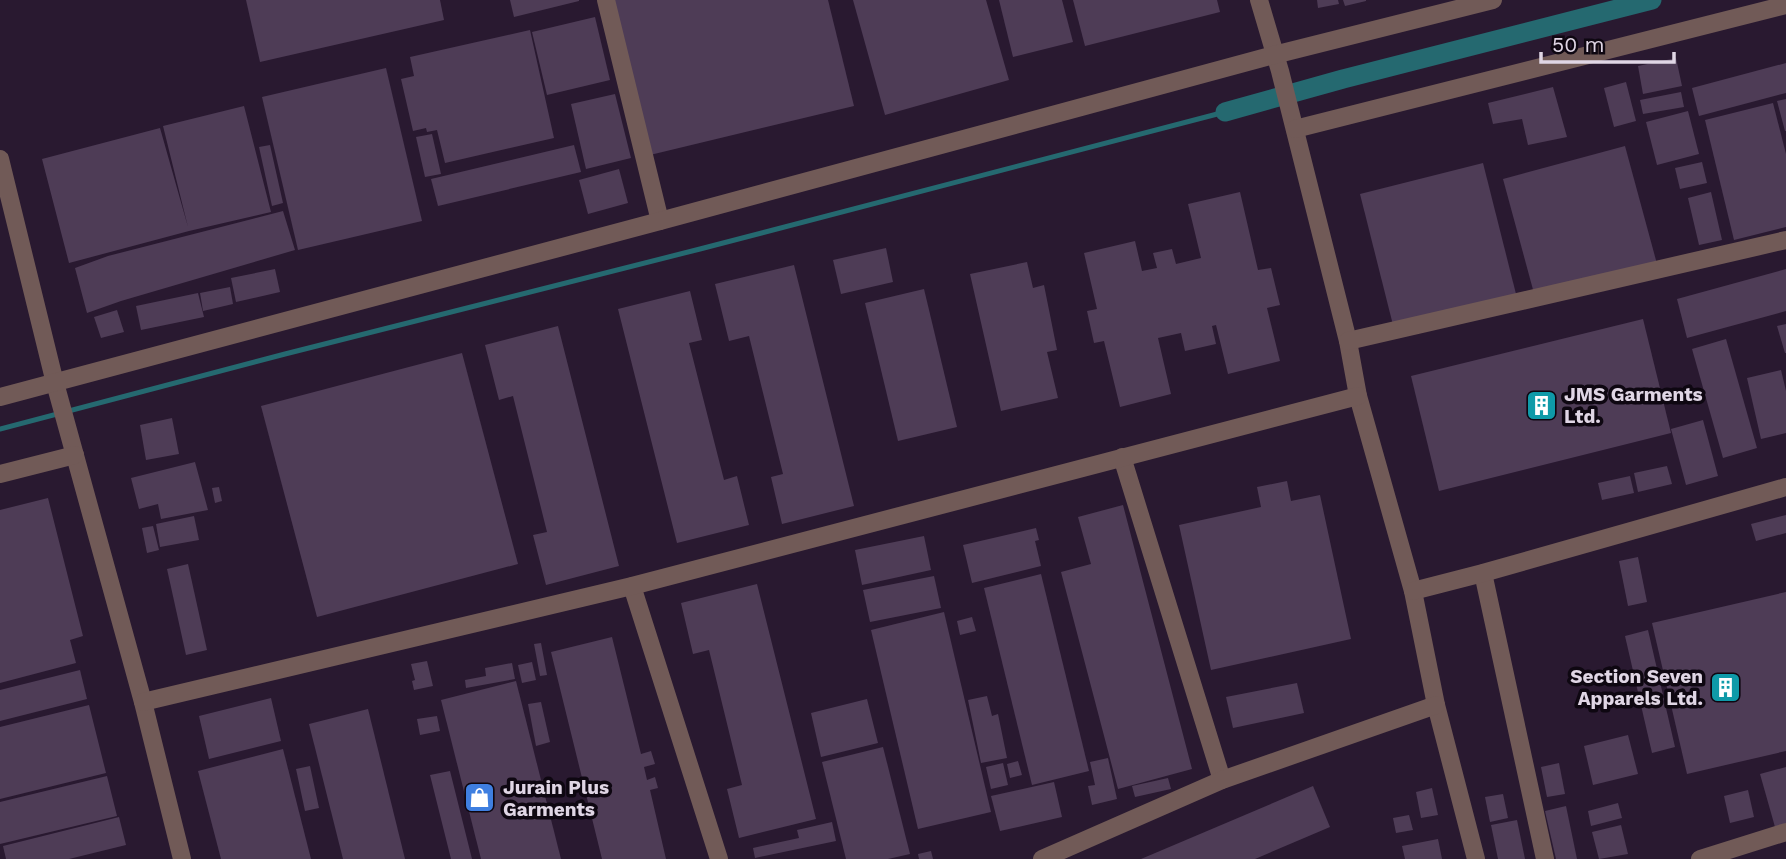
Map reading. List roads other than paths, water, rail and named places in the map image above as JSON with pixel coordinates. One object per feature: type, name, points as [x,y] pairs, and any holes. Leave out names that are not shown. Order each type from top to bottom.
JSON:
[{"type":"street","points":[[606,0],[660,221]]},
{"type":"street","points":[[1259,0],[1349,341],[1358,396],[1413,591],[1436,705],[1476,859]]},
{"type":"street","points":[[0,397],[660,221],[1277,63],[1493,0]]},
{"type":"street","points":[[1295,129],[1786,5]]},
{"type":"street","points":[[0,159],[55,383],[143,702],[182,859]]},
{"type":"street","points":[[1349,341],[1786,240]]},
{"type":"street","points":[[143,702],[632,586],[1358,396]]},
{"type":"street","points":[[0,474],[75,455]]},
{"type":"street","points":[[1122,457],[1222,780]]},
{"type":"street","points":[[1413,591],[1786,487]]},
{"type":"street","points":[[1483,573],[1545,859]]},
{"type":"street","points":[[632,586],[719,859]]},
{"type":"street","points":[[1042,859],[1222,780],[1436,705]]},
{"type":"street","points":[[1700,859],[1786,832]]},
{"type":"waterway","points":[[1225,112],[1652,0]]},
{"type":"waterway","points":[[0,429],[1225,112]]},
{"type":"place","name":"JMS Garments Ltd.","points":[[1541,405]]},
{"type":"place","name":"Section Seven Apparels Ltd.","points":[[1726,687]]},
{"type":"place","name":"Jurain Plus Garments","points":[[480,798]]}]
